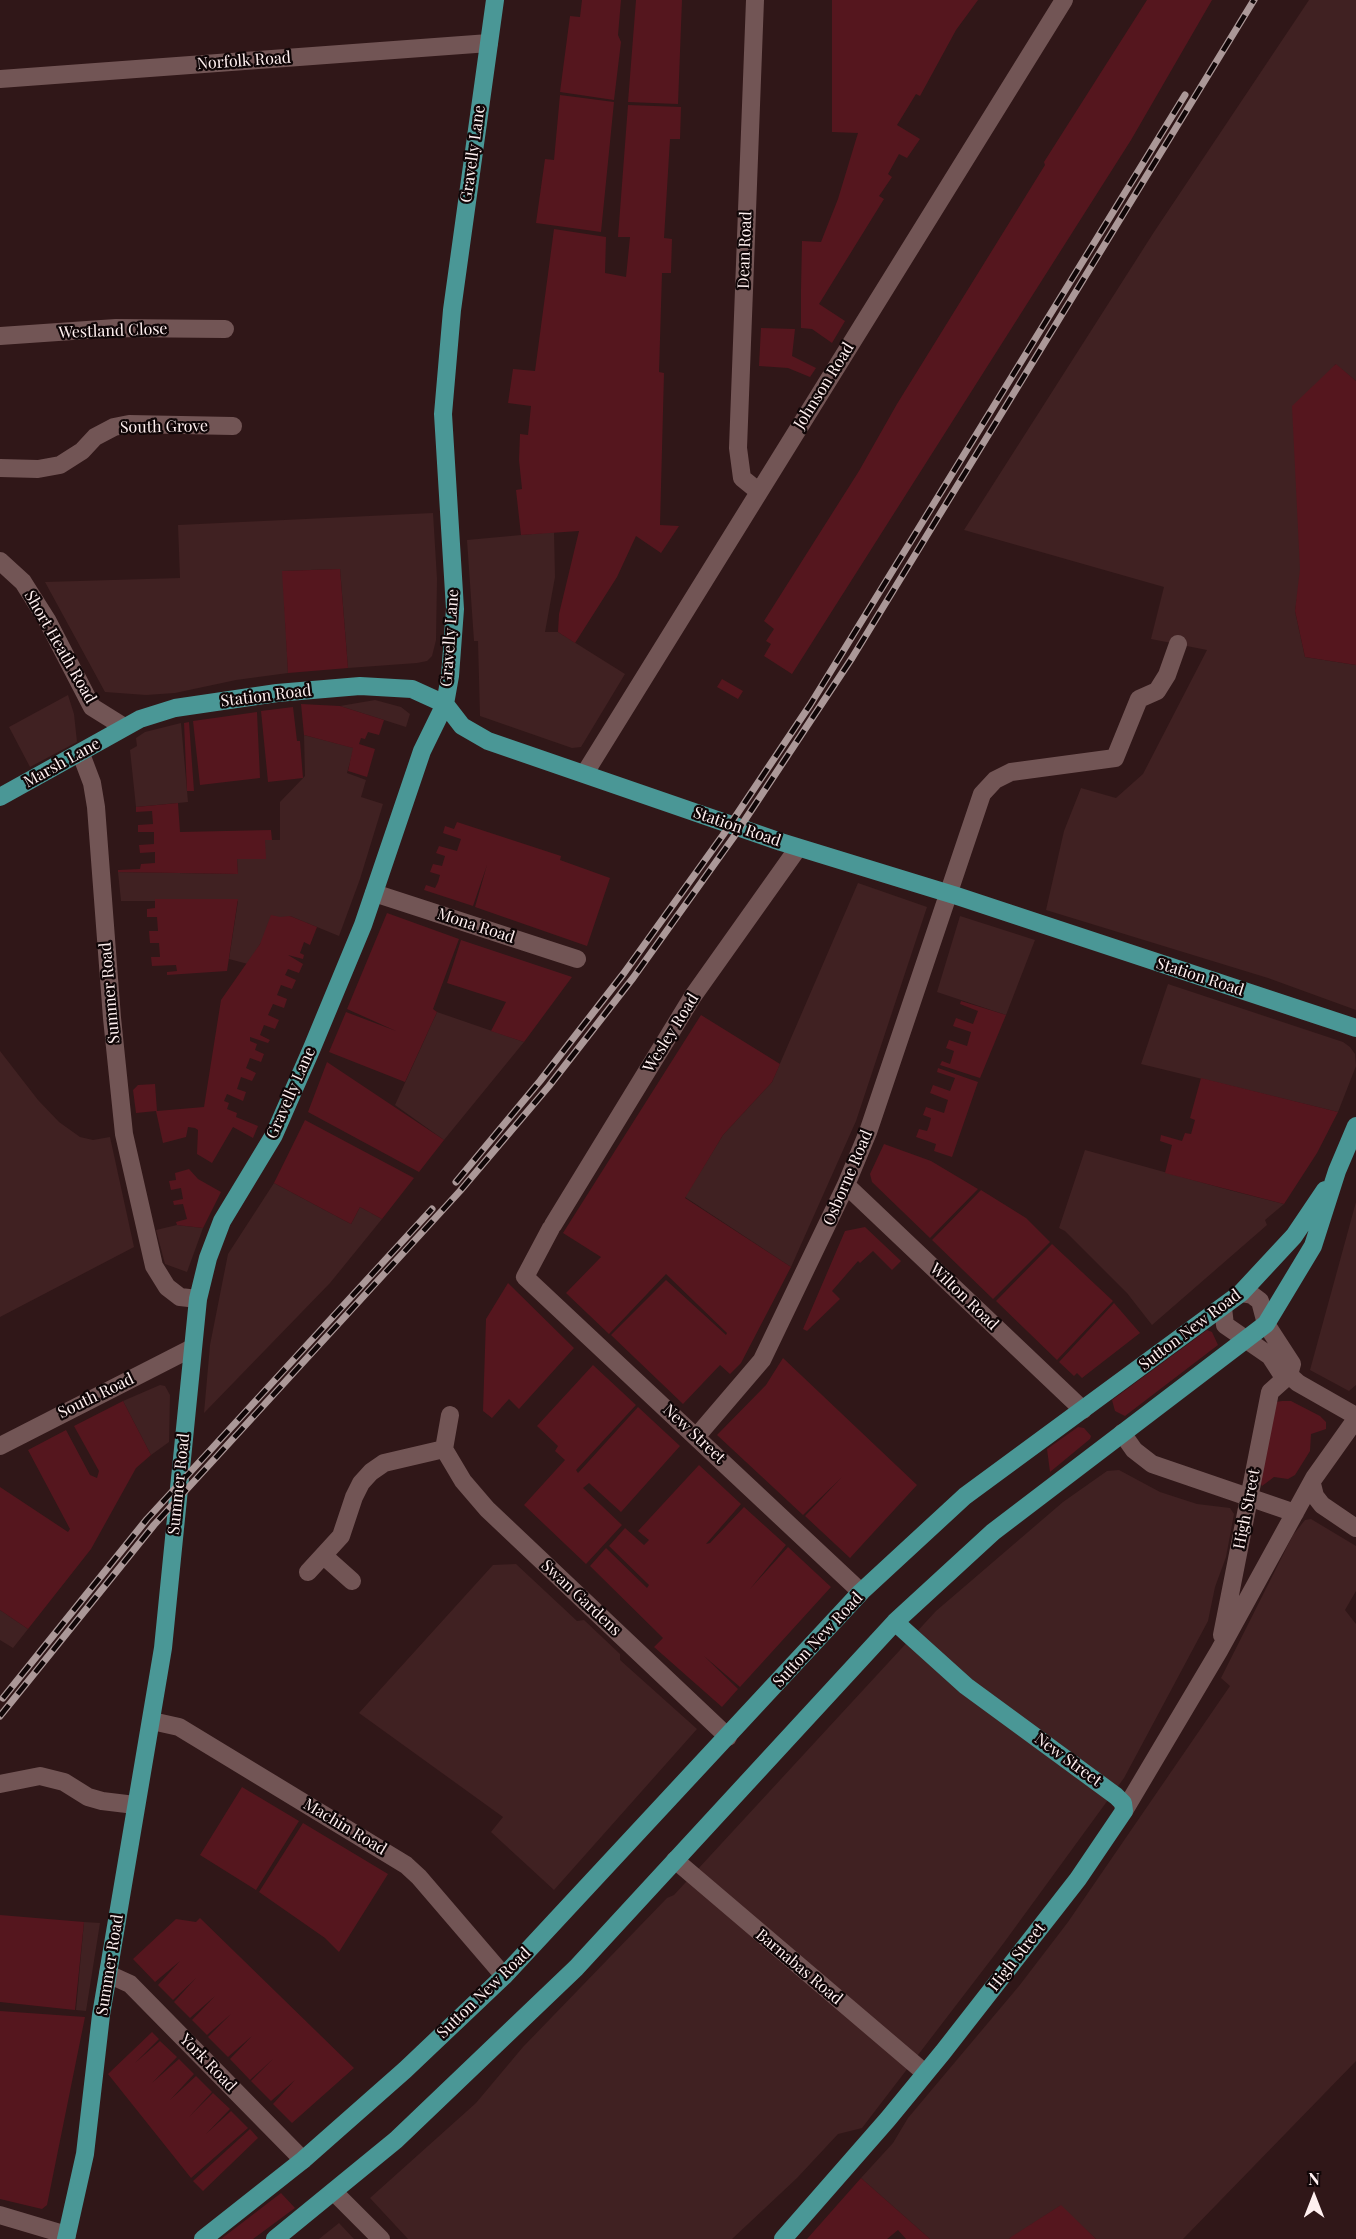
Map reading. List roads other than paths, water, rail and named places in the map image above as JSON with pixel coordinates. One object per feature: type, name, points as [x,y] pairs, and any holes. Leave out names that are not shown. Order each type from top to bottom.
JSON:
[{"type":"main road","name":"Gravelly Lane","points":[[198,1299],[208,1258],[222,1221],[274,1136],[374,892],[422,751],[445,704],[450,676],[455,609],[443,414],[452,310],[495,0]]},
{"type":"main road","name":"Station Road","points":[[124,727],[151,715],[188,705],[360,686],[412,689],[445,704],[462,726],[488,741],[798,848],[950,895],[1356,1028]]},
{"type":"main road","name":"Marsh Lane","points":[[0,797],[81,754],[124,727]]},
{"type":"main road","points":[[275,2239],[334,2192],[471,2070],[576,1968],[895,1622],[993,1532],[1266,1324],[1313,1246],[1337,1171],[1356,1126]]},
{"type":"main road","name":"Sutton New Road","points":[[203,2239],[303,2160],[504,1977],[861,1592],[965,1497],[1034,1443],[1083,1410],[1241,1293],[1294,1236],[1337,1171]]},
{"type":"main road","name":"Summer Road","points":[[66,2237],[85,2154],[108,1974],[163,1648],[198,1299]]},
{"type":"main road","name":"New Street","points":[[895,1622],[944,1668],[1116,1796],[1123,1803],[1124,1811]]},
{"type":"main road","name":"High Street","points":[[783,2239],[925,2073],[1078,1879],[1124,1811]]},
{"type":"street","name":"Dean Road","points":[[755,0],[738,448],[742,478],[758,491]]},
{"type":"street","name":"Johnson Road","points":[[585,773],[1064,0]]},
{"type":"street","name":"Norfolk Road","points":[[0,79],[489,43]]},
{"type":"street","name":"Westland Close","points":[[0,336],[116,328],[225,329]]},
{"type":"street","name":"South Grove","points":[[0,468],[38,469],[60,465],[82,451],[95,437],[114,427],[129,424],[233,426]]},
{"type":"street","name":"Short Heath Road","points":[[0,561],[23,582],[47,620],[92,707],[124,727]]},
{"type":"street","name":"Osborne Road","points":[[697,1436],[762,1360],[846,1185],[868,1132],[950,895],[982,794],[995,780],[1011,772],[1115,758],[1139,699],[1157,691],[1167,675],[1178,644]]},
{"type":"street","name":"Summer Road","points":[[81,754],[92,783],[96,807],[112,1018],[124,1134],[154,1266],[167,1287],[180,1296],[198,1299]]},
{"type":"street","name":"Wesley Road","points":[[525,1277],[552,1226],[693,996],[798,848]]},
{"type":"street","name":"Mona Road","points":[[374,892],[577,960]]},
{"type":"street","name":"Wilton Road","points":[[846,1185],[1083,1410]]},
{"type":"street","name":"New Street","points":[[525,1277],[861,1592]]},
{"type":"street","points":[[1241,1293],[1252,1295],[1260,1301],[1266,1324],[1292,1364],[1289,1375]]},
{"type":"street","points":[[1223,1308],[1225,1326],[1270,1356],[1281,1372],[1356,1417]]},
{"type":"street","name":"South Road","points":[[0,1446],[192,1348]]},
{"type":"street","name":"High Street","points":[[1219,1651],[1270,1392],[1289,1375]]},
{"type":"street","points":[[308,1572],[341,1536],[361,1483],[384,1463],[444,1449],[450,1415]]},
{"type":"street","name":"High Street","points":[[1124,1811],[1219,1651],[1312,1484],[1356,1417]]},
{"type":"street","points":[[1122,1433],[1134,1450],[1152,1464],[1228,1489],[1248,1499],[1295,1513]]},
{"type":"street","name":"Swan Gardens","points":[[444,1449],[463,1481],[487,1509],[728,1737]]},
{"type":"street","points":[[1312,1484],[1315,1496],[1322,1505],[1356,1528]]},
{"type":"street","points":[[324,1556],[352,1581]]},
{"type":"street","name":"Machin Road","points":[[152,1721],[179,1727],[406,1865],[419,1877],[504,1977]]},
{"type":"street","points":[[0,1784],[40,1776],[64,1782],[102,1802],[135,1805]]},
{"type":"street","name":"Barnabas Road","points":[[675,1860],[925,2073]]},
{"type":"street","name":"York Road","points":[[108,1974],[130,1984],[303,2160]]},
{"type":"street","points":[[334,2192],[381,2239]]},
{"type":"street","points":[[0,2215],[66,2237]]},
{"type":"railway","points":[[0,1716],[154,1525],[460,1191],[549,1086],[633,978],[733,838],[852,658],[1254,0]]},
{"type":"railway","points":[[456,1182],[540,1081],[624,973],[723,835],[810,705],[1185,95]]},
{"type":"railway","points":[[3,1698],[147,1519],[432,1209]]}]
